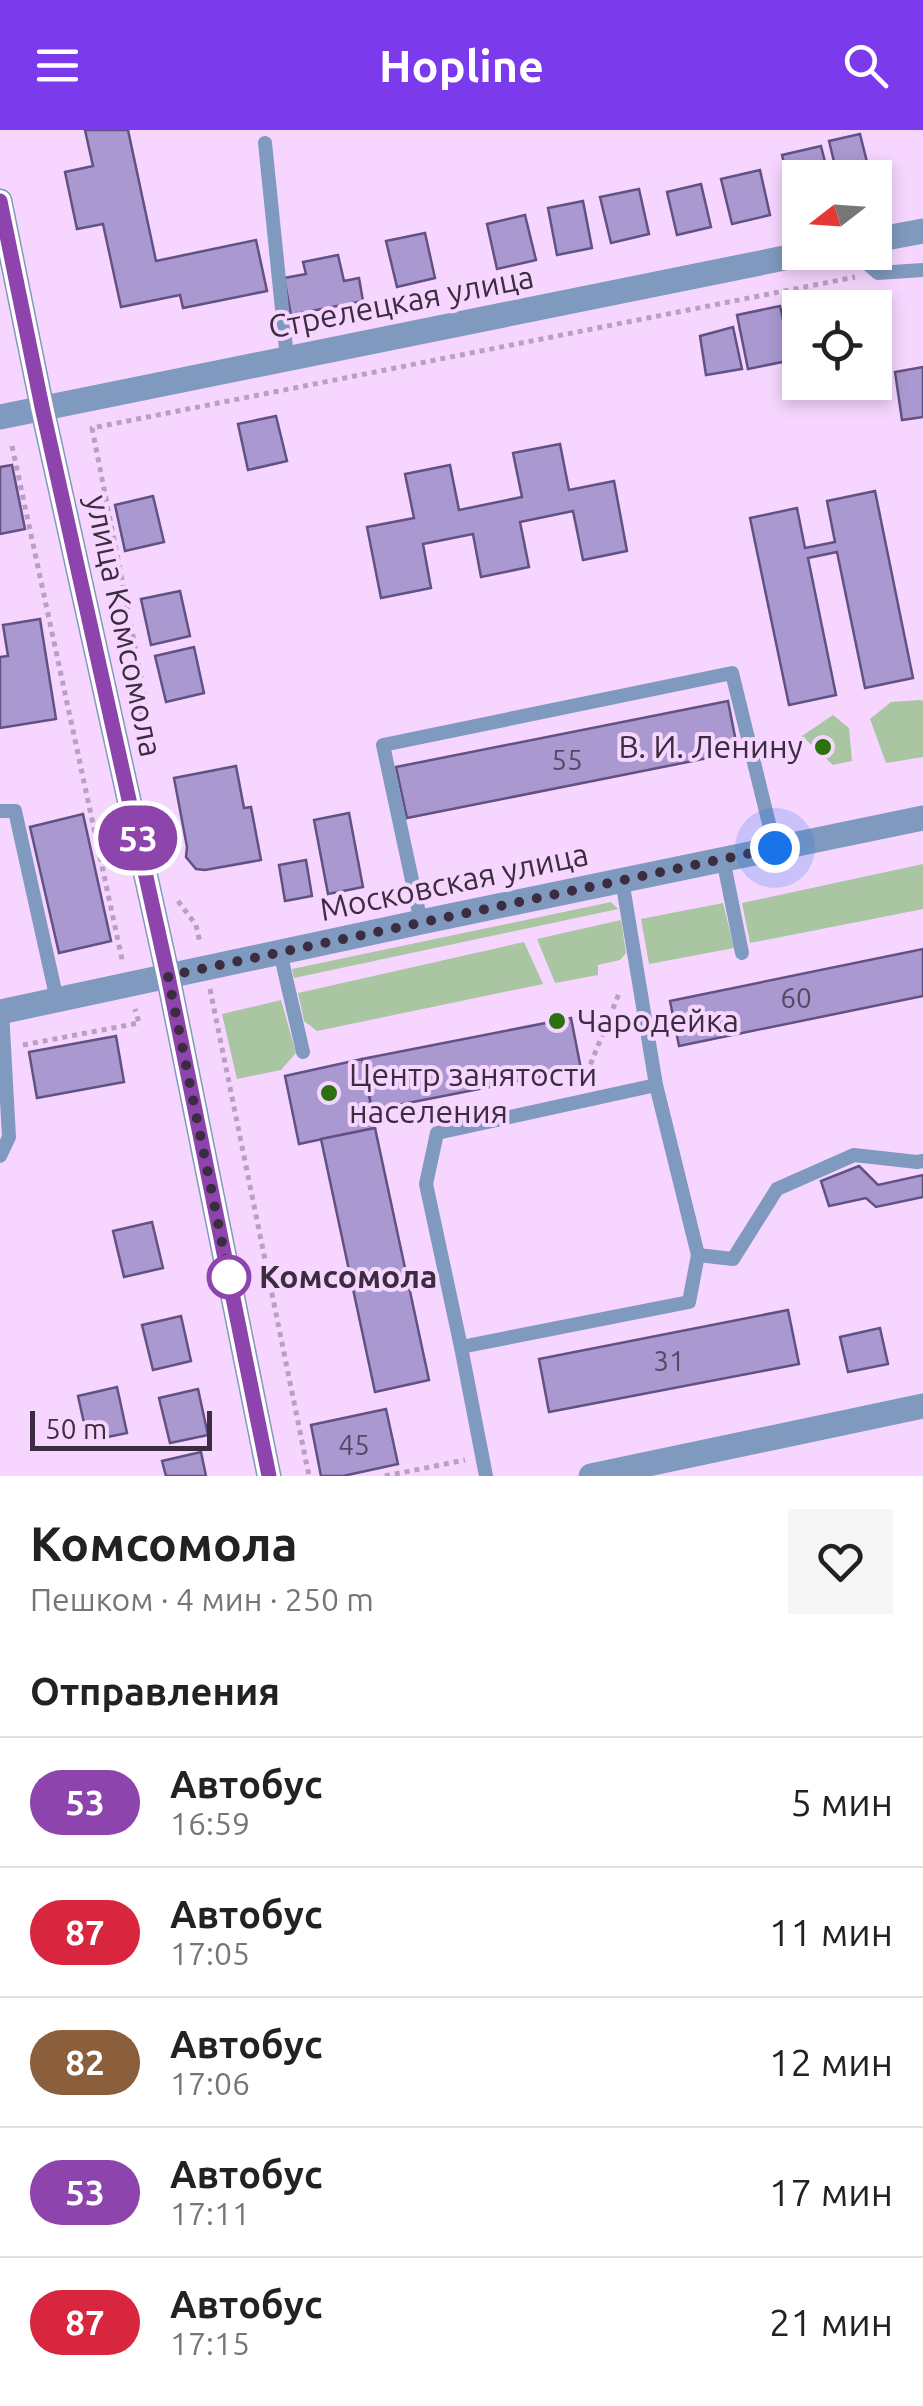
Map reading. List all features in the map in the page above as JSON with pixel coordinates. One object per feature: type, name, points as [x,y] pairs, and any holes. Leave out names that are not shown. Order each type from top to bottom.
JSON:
[{"type":"street","name":"улица Комсомола","points":[[0,201],[168,976],[269,1476]]},
{"type":"street","points":[[892,237],[923,231]]},
{"type":"street","name":"Стрелецкая улица","points":[[0,416],[782,258]]},
{"type":"street","name":"Московская улица","points":[[1,1012],[923,818]]},
{"type":"street","points":[[591,1476],[923,1406]]},
{"type":"lane","points":[[265,143],[287,358]]},
{"type":"lane","points":[[875,270],[923,270]]},
{"type":"lane","points":[[421,922],[383,744],[402,740],[732,673],[775,848]]},
{"type":"lane","points":[[0,811],[15,811],[57,1000]]},
{"type":"lane","points":[[723,859],[742,952]]},
{"type":"lane","points":[[462,1347],[690,1302],[698,1254],[656,1085],[622,880]]},
{"type":"lane","points":[[280,952],[304,1052]]},
{"type":"lane","points":[[0,1156],[9,1138],[1,1012]]},
{"type":"lane","points":[[486,1476],[426,1184],[437,1132],[656,1085]]},
{"type":"lane","points":[[698,1254],[733,1259],[777,1189],[854,1154],[923,1160]]},
{"type":"path","points":[[136,730],[146,702],[92,428],[878,273]]},
{"type":"path","points":[[4,1048],[139,1023],[12,446]]},
{"type":"path","points":[[176,899],[196,924],[310,1476]]},
{"type":"path","points":[[574,1104],[625,976]]},
{"type":"path","points":[[385,1476],[483,1457]]},
{"type":"green space","points":[[920,700],[923,757],[886,763],[870,719],[891,702]]},
{"type":"green space","points":[[833,715],[849,728],[852,761],[833,765],[802,736]]},
{"type":"green space","points":[[923,864],[923,909],[750,943],[742,903]]},
{"type":"green space","points":[[611,902],[618,909],[294,978],[292,969]]},
{"type":"green space","points":[[723,903],[734,948],[649,964],[641,919]]},
{"type":"green space","points":[[621,920],[626,953],[620,960],[598,965],[598,975],[555,983],[537,939]]},
{"type":"green space","points":[[524,942],[543,984],[317,1031],[304,1021],[298,993]]},
{"type":"green space","points":[[281,1000],[296,1053],[281,1070],[237,1079],[222,1014]]},
{"type":"building","points":[[85,130],[128,130],[156,261],[256,240],[267,291],[183,308],[180,295],[121,307],[103,224],[77,229],[65,172],[93,166]]},
{"type":"building","points":[[860,134],[866,160],[834,160],[829,141]]},
{"type":"building","points":[[821,146],[824,160],[783,160],[782,155]]},
{"type":"building","points":[[760,170],[770,215],[732,224],[721,179]]},
{"type":"building","points":[[701,184],[711,227],[677,235],[667,192]]},
{"type":"building","points":[[639,189],[649,234],[611,243],[600,197]]},
{"type":"building","points":[[583,201],[592,248],[557,255],[548,208]]},
{"type":"building","points":[[525,215],[536,260],[497,269],[487,224]]},
{"type":"building","points":[[425,233],[435,278],[397,287],[386,241]]},
{"type":"building","points":[[338,255],[344,281],[359,278],[363,301],[291,315],[284,278],[306,274],[303,262]]},
{"type":"building","points":[[780,306],[782,362],[748,369],[737,315]]},
{"type":"building","points":[[733,327],[742,369],[706,375],[700,336]]},
{"type":"building","points":[[923,367],[923,417],[902,420],[895,372]]},
{"type":"building","points":[[276,416],[287,461],[248,470],[238,424]]},
{"type":"building","points":[[560,444],[569,490],[614,481],[627,551],[583,560],[573,511],[520,522],[529,567],[481,577],[473,534],[423,544],[431,588],[381,598],[367,527],[414,518],[405,474],[450,465],[459,510],[522,497],[513,453]]},
{"type":"building","points":[[12,465],[25,529],[0,534],[0,467]]},
{"type":"building","points":[[875,491],[913,678],[865,688],[837,552],[808,558],[836,695],[789,705],[750,518],[797,508],[805,548],[835,542],[827,501]]},
{"type":"building","points":[[153,496],[164,542],[125,551],[115,505]]},
{"type":"building","points":[[180,591],[190,636],[151,645],[141,599]]},
{"type":"building","points":[[40,619],[56,719],[0,728],[0,657],[8,656],[3,625]]},
{"type":"building","points":[[194,647],[204,693],[166,702],[155,656]]},
{"type":"building","points":[[728,701],[738,752],[407,818],[396,767]]},
{"type":"building","points":[[236,766],[244,808],[251,807],[261,860],[196,869],[186,857],[174,778]]},
{"type":"building","points":[[349,813],[363,887],[328,894],[314,820]]},
{"type":"building","points":[[83,814],[111,941],[59,953],[30,827]]},
{"type":"building","points":[[306,860],[312,896],[285,901],[279,865]]},
{"type":"building","points":[[923,949],[923,996],[679,1046],[670,1001]]},
{"type":"building","points":[[571,1018],[581,1069],[372,1110],[362,1059]]},
{"type":"building","points":[[116,1036],[124,1082],[37,1098],[29,1052]]},
{"type":"building","name":"Центр занятости населения","points":[[362,1059],[375,1128],[299,1144],[285,1076]]},
{"type":"building","points":[[375,1128],[429,1380],[375,1392],[321,1139]]},
{"type":"building","points":[[859,1166],[878,1185],[923,1175],[923,1197],[876,1207],[866,1198],[829,1206],[821,1181]]},
{"type":"building","points":[[152,1222],[163,1268],[124,1277],[113,1231]]},
{"type":"building","points":[[788,1310],[799,1364],[549,1412],[539,1359]]},
{"type":"building","points":[[181,1316],[191,1361],[153,1370],[142,1325]]},
{"type":"building","points":[[880,1328],[888,1364],[848,1372],[840,1337]]},
{"type":"building","points":[[117,1387],[127,1433],[88,1441],[78,1396]]},
{"type":"building","points":[[198,1389],[208,1435],[170,1443],[159,1398]]},
{"type":"building","points":[[386,1409],[398,1464],[343,1476],[321,1476],[311,1425]]},
{"type":"building","points":[[201,1452],[206,1476],[166,1476],[162,1461]]},
{"type":"bus line","name":"53","points":[[0,201],[168,976],[269,1476]]},
{"type":"place","name":"В. И. Ленину","points":[[823,747]]},
{"type":"place","name":"Чародейка","points":[[557,1021]]},
{"type":"place","name":"Центр занятости населения","points":[[329,1093]]},
{"type":"place","name":"Комсомола","points":[[229,1277]]},
{"type":"route","points":[[229,1277],[168,976],[775,848]]}]
